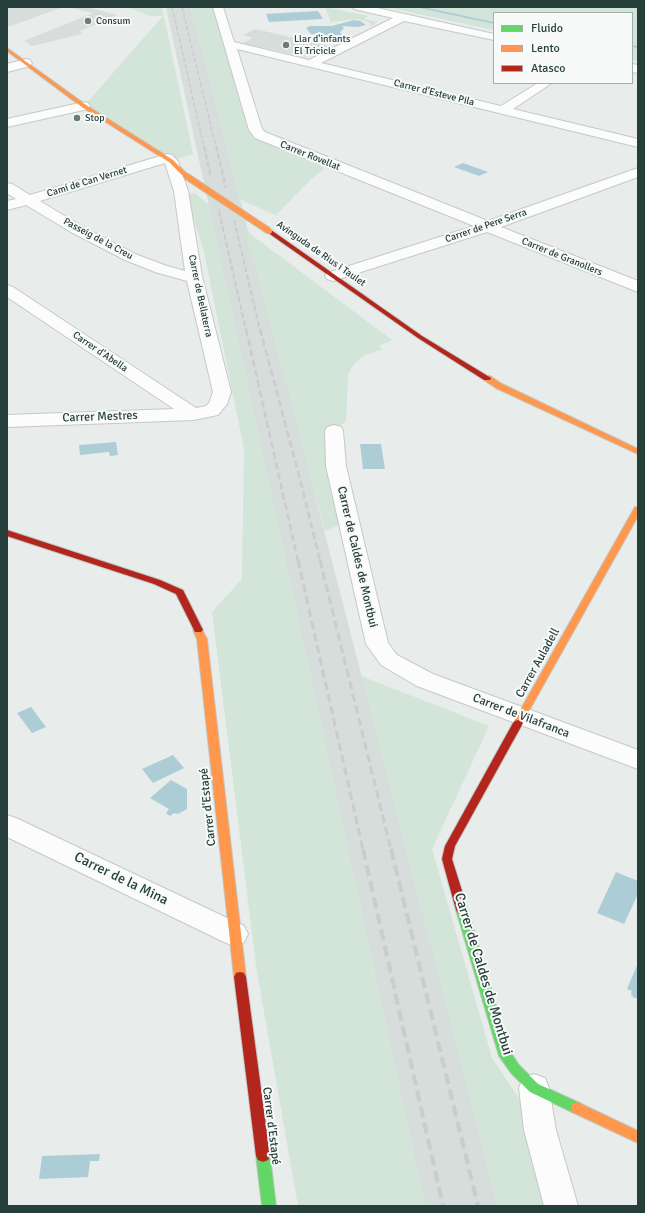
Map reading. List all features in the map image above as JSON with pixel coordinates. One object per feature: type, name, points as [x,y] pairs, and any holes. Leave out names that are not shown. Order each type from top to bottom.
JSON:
[{"type":"street","name":"Carrer Rovellat","points":[[218,7],[256,130],[260,136],[487,227]]},
{"type":"street","points":[[358,7],[493,37]]},
{"type":"street","points":[[311,63],[403,17]]},
{"type":"street","name":"Carrer d'Esteve Pila","points":[[230,44],[638,143]]},
{"type":"street","name":"Avinguda de Rius i Taulet","points":[[7,49],[84,106],[169,160],[186,176],[269,231],[420,337],[499,386],[638,452]]},
{"type":"street","points":[[7,68],[26,63]]},
{"type":"street","points":[[503,110],[544,84]]},
{"type":"street","points":[[7,123],[84,106]]},
{"type":"street","name":"Camí de Can Vernet","points":[[7,206],[169,160]]},
{"type":"street","name":"Carrer de Bellaterra","points":[[169,160],[181,191],[195,278],[222,392],[218,404],[212,411],[193,414]]},
{"type":"street","name":"Carrer de Pere Serra","points":[[334,276],[487,227],[638,172]]},
{"type":"street","name":"Passeig de la Creu","points":[[7,187],[26,200],[130,257],[162,269],[195,278]]},
{"type":"street","name":"Carrer de Granollers","points":[[487,227],[638,287]]},
{"type":"street","name":"Carrer d'Abella","points":[[7,290],[193,414]]},
{"type":"street","name":"Carrer Mestres","points":[[7,421],[193,414]]},
{"type":"street","name":"Carrer de Caldes de Montbui","points":[[334,430],[336,466],[377,644],[389,660],[406,670]]},
{"type":"street","name":"Carrer Auladell","points":[[458,828],[638,509]]},
{"type":"street","name":"Carrer d'Estapé","points":[[7,533],[157,582],[180,592],[202,639],[234,934],[269,1206]]},
{"type":"street","name":"Carrer de Vilafranca","points":[[406,670],[425,680],[638,760]]},
{"type":"street","name":"Carrer de la Mina","points":[[7,825],[234,934]]},
{"type":"street","name":"Carrer de Caldes de Montbui","points":[[458,828],[450,846],[447,859],[503,1052],[515,1069],[534,1088],[638,1138]]},
{"type":"street","points":[[534,1088],[540,1130],[561,1206]]},
{"type":"shaded area","name":"Consum","points":[[7,7],[63,7],[8,27]]},
{"type":"shaded area","name":"Consum","points":[[68,7],[86,7],[117,15],[80,31],[82,34],[32,46],[24,41],[93,13]]},
{"type":"shaded area","points":[[166,7],[190,7],[498,1206],[425,1206]]},
{"type":"shaded area","name":"Llar d'infants El Tricicle","points":[[255,29],[329,46],[306,57],[242,43],[253,38],[243,35]]},
{"type":"green space","points":[[127,7],[162,7],[193,154],[171,161],[84,106],[163,16],[150,16]]},
{"type":"green space","points":[[190,7],[214,7],[253,138],[325,168],[311,179],[276,215],[239,199]]},
{"type":"green space","points":[[325,7],[368,16],[364,19],[378,22],[371,26],[369,22],[357,19],[331,22]]},
{"type":"green space","points":[[385,7],[638,7],[638,61],[633,60],[633,12],[493,12],[493,30]]},
{"type":"green space","points":[[186,193],[195,193],[209,205],[425,1206],[298,1206],[256,966],[212,612],[242,579],[244,449],[204,252]]},
{"type":"green space","points":[[245,230],[392,340],[379,346],[383,349],[363,356],[354,364],[348,374],[346,421],[334,431],[348,521],[325,531]]},
{"type":"green space","points":[[361,676],[489,726],[432,849],[492,1058],[528,1112],[553,1206],[498,1206]]},
{"type":"water","points":[[318,11],[323,19],[269,22],[266,14]]},
{"type":"water","points":[[354,20],[360,21],[366,25],[358,27],[342,26],[344,28],[340,32],[342,35],[337,37],[311,34],[306,28],[310,26],[332,26]]},
{"type":"water","points":[[463,163],[488,172],[479,176],[454,167]]},
{"type":"water","points":[[116,442],[118,455],[110,456],[109,452],[80,455],[79,445]]},
{"type":"water","points":[[360,444],[381,444],[385,469],[363,469]]},
{"type":"water","points":[[31,707],[46,727],[32,733],[17,713]]},
{"type":"water","points":[[173,755],[184,768],[153,783],[142,769]]},
{"type":"water","points":[[171,780],[187,789],[187,809],[178,814],[174,813],[170,816],[166,813],[169,809],[150,798]]},
{"type":"water","points":[[616,872],[638,881],[638,894],[624,924],[597,913]]},
{"type":"water","points":[[638,963],[638,999],[633,997],[631,994],[632,991],[627,989]]},
{"type":"water","points":[[100,1154],[99,1161],[90,1161],[88,1177],[39,1179],[42,1156]]},
{"type":"waterway","points":[[417,7],[493,23]]},
{"type":"waterway","points":[[633,46],[638,47]]},
{"type":"railway","points":[[172,7],[204,147]]},
{"type":"railway","points":[[182,7],[216,147]]},
{"type":"railway","points":[[204,146],[211,178]]},
{"type":"railway","points":[[216,146],[226,188]]},
{"type":"railway","points":[[219,211],[246,330]]},
{"type":"railway","points":[[234,220],[260,330]]},
{"type":"railway","points":[[246,329],[298,561]]},
{"type":"railway","points":[[260,329],[320,561]]},
{"type":"railway","points":[[298,560],[363,850]]},
{"type":"railway","points":[[320,560],[391,850]]},
{"type":"railway","points":[[363,849],[443,1206]]},
{"type":"railway","points":[[391,849],[478,1206]]},
{"type":"traffic: fast","points":[[462,910],[503,1052],[515,1069],[534,1088],[577,1108]]},
{"type":"traffic: fast","points":[[263,1156],[269,1206]]},
{"type":"traffic: slow","points":[[7,49],[84,106],[171,161],[186,176]]},
{"type":"traffic: slow","points":[[186,176],[269,231]]},
{"type":"traffic: slow","points":[[487,378],[499,386],[638,452]]},
{"type":"traffic: slow","points":[[518,723],[638,509]]},
{"type":"traffic: slow","points":[[198,630],[202,639],[240,977]]},
{"type":"traffic: slow","points":[[577,1108],[638,1137]]},
{"type":"traffic: jam","points":[[269,231],[420,337],[487,378]]},
{"type":"traffic: jam","points":[[7,533],[157,582],[180,592],[198,630]]},
{"type":"traffic: jam","points":[[462,910],[447,859],[450,846],[518,723]]},
{"type":"traffic: jam","points":[[240,977],[263,1156]]},
{"type":"place","name":"Consum","points":[[88,21]]},
{"type":"place","name":"Llar d'infants El Tricicle","points":[[286,45]]},
{"type":"place","name":"Stop","points":[[77,118]]}]
